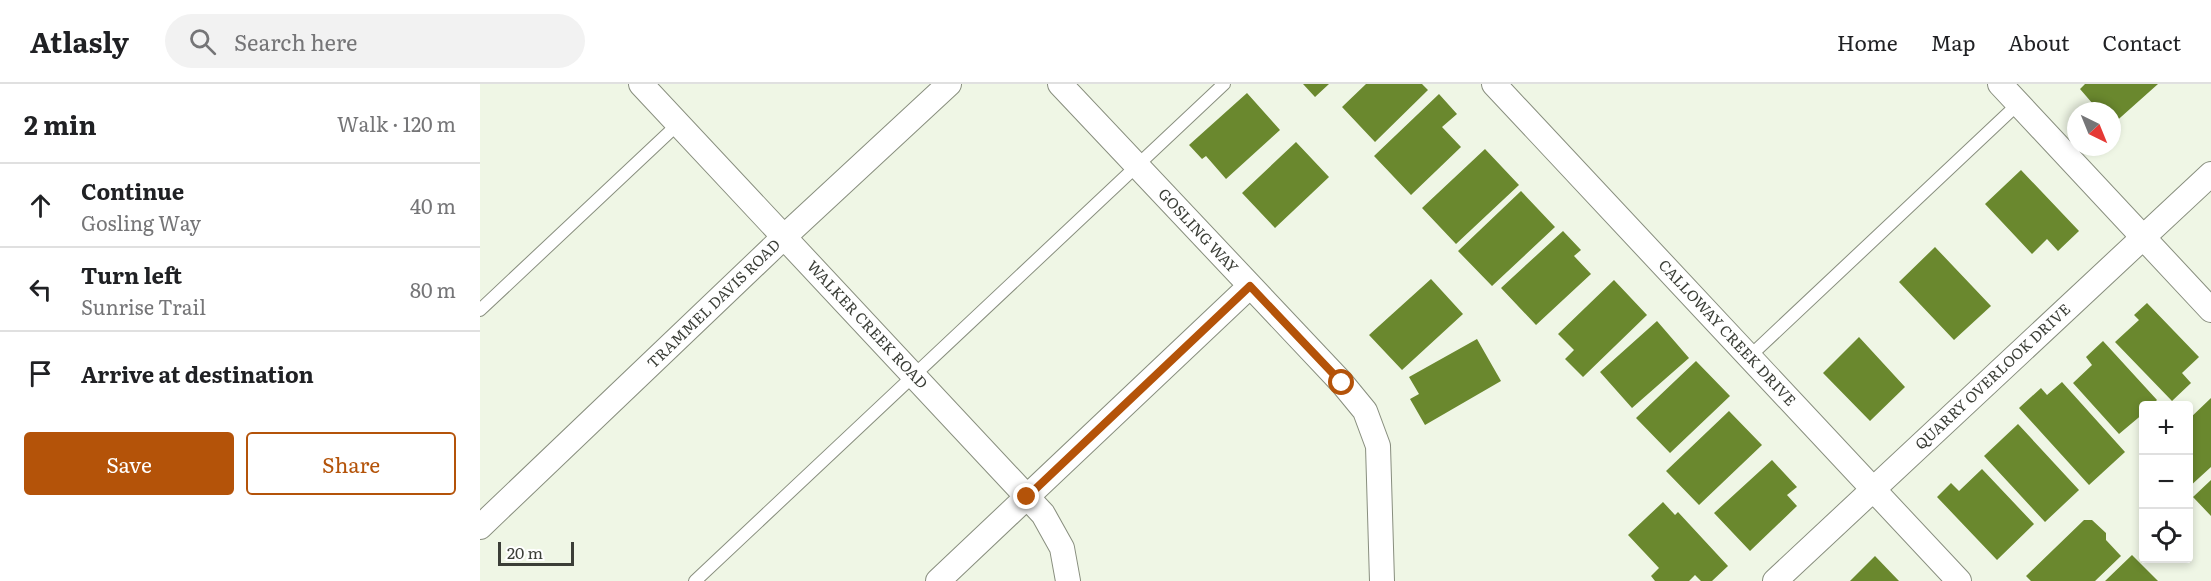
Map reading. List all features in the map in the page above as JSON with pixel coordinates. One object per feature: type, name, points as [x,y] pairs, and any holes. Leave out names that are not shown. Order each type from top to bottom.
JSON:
[{"type":"street","name":"WALKER CREEK ROAD","points":[[641,84],[1043,514],[1062,548],[1068,581]]},
{"type":"street","name":"TRAMMEL DAVIS ROAD","points":[[480,527],[785,236],[949,84]]},
{"type":"street","name":"GOSLING WAY","points":[[1060,84],[1342,383],[1365,411],[1378,446],[1382,581]]},
{"type":"street","points":[[2000,84],[2211,310]]},
{"type":"street","name":"CALLOWAY CREEK DRIVE","points":[[1500,86],[1959,581]]},
{"type":"street","name":"QUARRY OVERLOOK DRIVE","points":[[1774,581],[2211,174]]},
{"type":"street","points":[[938,581],[1250,286]]},
{"type":"lane","points":[[695,581],[1224,84]]},
{"type":"lane","points":[[1749,357],[2019,103]]},
{"type":"lane","points":[[480,310],[678,124]]},
{"type":"building","points":[[1303,84],[1329,84],[1315,97]]},
{"type":"building","points":[[1366,84],[1422,84],[1428,90],[1375,142],[1342,107]]},
{"type":"building","points":[[2085,84],[2158,84],[2121,117],[2121,102],[2091,102],[2080,89]]},
{"type":"building","points":[[1247,93],[1280,130],[1226,179],[1206,156],[1202,159],[1189,145]]},
{"type":"building","points":[[1439,94],[1457,114],[1442,127],[1461,147],[1411,195],[1374,156]]},
{"type":"building","points":[[1296,142],[1329,177],[1275,228],[1242,193]]},
{"type":"building","points":[[1485,149],[1519,185],[1456,244],[1422,208]]},
{"type":"building","points":[[2021,170],[2079,231],[2058,251],[2047,239],[2032,254],[1985,204]]},
{"type":"building","points":[[1521,191],[1555,227],[1492,286],[1458,251]]},
{"type":"building","points":[[1563,231],[1581,250],[1574,256],[1591,274],[1536,325],[1501,288]]},
{"type":"building","points":[[1935,247],[1991,306],[1954,340],[1899,282]]},
{"type":"building","points":[[1431,279],[1463,314],[1402,370],[1369,335]]},
{"type":"building","points":[[1614,280],[1647,315],[1583,377],[1565,359],[1574,350],[1558,334]]},
{"type":"building","points":[[2147,303],[2199,357],[2182,373],[2191,383],[2172,401],[2115,342],[2139,320],[2134,315]]},
{"type":"building","points":[[1657,321],[1689,358],[1632,408],[1600,372]]},
{"type":"building","points":[[1859,337],[1905,387],[1870,421],[1823,373]]},
{"type":"building","points":[[1477,339],[1501,381],[1425,425],[1410,399],[1419,394],[1409,377]]},
{"type":"building","points":[[2103,341],[2157,400],[2139,401],[2139,417],[2119,434],[2073,383],[2092,365],[2086,357]]},
{"type":"building","points":[[1696,361],[1730,396],[1670,453],[1636,418]]},
{"type":"building","points":[[2062,382],[2125,452],[2089,485],[2019,408],[2041,388],[2047,395]]},
{"type":"building","points":[[2211,398],[2211,467],[2193,483],[2193,455],[2193,415]]},
{"type":"building","points":[[1729,411],[1762,445],[1699,505],[1666,471]]},
{"type":"building","points":[[2018,424],[2079,490],[2045,522],[1984,456]]},
{"type":"building","points":[[1772,460],[1797,487],[1787,495],[1797,506],[1750,551],[1714,513]]},
{"type":"building","points":[[1982,469],[2034,524],[1997,560],[1937,497],[1951,483],[1959,491]]},
{"type":"building","points":[[2211,480],[2211,516],[2193,497]]},
{"type":"building","points":[[1663,502],[1675,515],[1678,512],[1728,566],[1712,581],[1701,581],[1695,575],[1689,581],[1655,581],[1651,576],[1659,568],[1628,535]]},
{"type":"building","points":[[2084,520],[2092,520],[2106,533],[2106,540],[2121,556],[2095,581],[2031,581],[2026,576]]},
{"type":"building","points":[[2132,555],[2158,581],[2105,581]]},
{"type":"building","points":[[1875,556],[1899,581],[1850,581]]},
{"type":"route","points":[[1027,497],[1250,286],[1342,383]]}]
